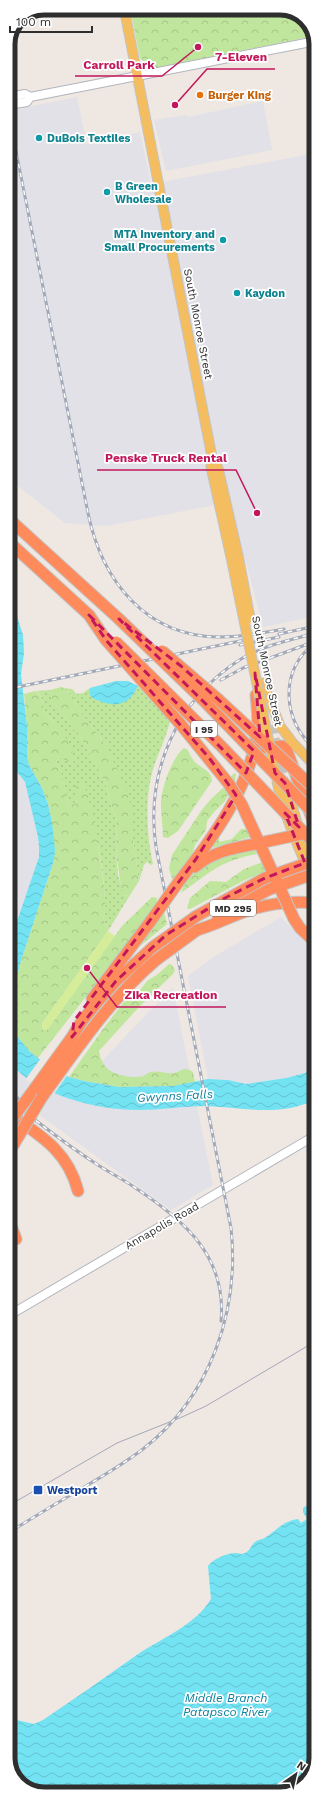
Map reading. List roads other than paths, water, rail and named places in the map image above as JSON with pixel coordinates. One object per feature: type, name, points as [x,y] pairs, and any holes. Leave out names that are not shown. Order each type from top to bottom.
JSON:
[{"type":"highway","name":"I 95","points":[[15,524],[55,559],[210,706],[309,809]]},
{"type":"highway","name":"I 95","points":[[15,547],[89,615],[222,747],[309,838]]},
{"type":"highway","points":[[89,615],[106,640],[206,753],[229,784],[242,805],[294,919],[300,928],[309,936]]},
{"type":"highway","points":[[119,619],[181,666],[309,784]]},
{"type":"highway","points":[[76,1041],[74,1021],[150,922],[220,824],[246,772],[253,753],[258,730],[255,673]]},
{"type":"highway","points":[[266,748],[282,746],[287,751],[309,811]]},
{"type":"highway","points":[[180,880],[201,862],[214,854],[237,847],[309,832]]},
{"type":"highway","name":"MD 295","points":[[15,1138],[76,1041],[82,1021],[116,981],[153,947],[195,916],[265,878],[309,862]]},
{"type":"highway","name":"MD 295","points":[[15,1115],[76,1041],[156,960],[231,909],[270,889],[309,875]]},
{"type":"highway","points":[[198,930],[262,906],[285,902],[309,903]]},
{"type":"highway","points":[[15,1111],[30,1095]]},
{"type":"highway","points":[[15,1118],[59,1152],[75,1178],[78,1191],[70,1181],[56,1157],[49,1149],[15,1123]]},
{"type":"main road","name":"South Monroe Street","points":[[125,15],[212,457],[211,467],[234,556],[272,725]]},
{"type":"main road","points":[[15,96],[25,94],[30,97],[309,42]]},
{"type":"main road","points":[[15,105],[27,102],[30,97]]},
{"type":"main road","name":"South Monroe Street","points":[[234,556],[255,673],[269,738],[280,781],[309,854]]},
{"type":"main road","points":[[263,683],[280,726],[292,743],[309,761]]},
{"type":"main road","name":"South Monroe Street","points":[[280,781],[282,806],[300,853],[309,872]]},
{"type":"main road","name":"Annapolis Road","points":[[15,1312],[309,1139]]},
{"type":"water","name":"Gwynns Falls","points":[[15,609],[23,635],[24,653],[21,674],[27,726],[27,757],[29,765],[42,788],[48,804],[52,822],[55,850],[54,860],[20,964],[15,987],[15,927],[39,857],[38,837],[25,782],[15,769]]},
{"type":"water","points":[[116,681],[128,681],[138,686],[129,699],[118,704],[99,701],[92,698],[89,693],[90,688]]},
{"type":"water","name":"Gwynns Falls","points":[[15,1029],[17,1036],[29,1051],[38,1058],[69,1077],[84,1081],[119,1087],[173,1086],[208,1079],[228,1080],[246,1084],[286,1078],[305,1073],[309,1070],[309,1102],[303,1105],[276,1110],[205,1106],[139,1110],[122,1109],[104,1107],[68,1098],[34,1083],[15,1068]]},
{"type":"water","name":"Middle Branch Patapsco River","points":[[309,1504],[309,1761],[302,1777],[294,1783],[283,1787],[42,1787],[33,1785],[21,1775],[15,1761],[15,1720],[34,1724],[43,1720],[141,1652],[189,1623],[205,1608],[211,1599],[208,1566],[210,1563],[229,1554],[245,1553],[255,1542],[265,1538],[280,1526],[292,1520],[298,1519],[301,1523],[307,1519],[303,1512],[303,1508]]},
{"type":"tunnel","points":[[272,725],[284,780]]},
{"type":"tram line","points":[[15,1502],[117,1443],[206,1406],[309,1345]]},
{"type":"railway","points":[[15,146],[88,513],[95,538],[104,561],[116,582],[132,600],[149,616],[170,627],[194,634],[220,637],[244,636],[284,629]]},
{"type":"railway","points":[[279,634],[309,628]]},
{"type":"railway","points":[[15,1529],[115,1468],[143,1449],[166,1428],[186,1404],[203,1378],[216,1350],[225,1321],[230,1290],[233,1259],[231,1228],[156,847],[154,819],[156,792],[161,766],[170,741],[183,717],[199,695],[218,676],[250,654],[278,643],[309,635]]},
{"type":"railway","points":[[240,645],[279,637]]},
{"type":"railway","points":[[15,688],[245,640]]},
{"type":"railway","points":[[221,680],[243,668],[309,644]]},
{"type":"railway","points":[[309,649],[304,653],[295,666],[290,680],[289,696],[291,711],[296,725],[309,742]]},
{"type":"railway","points":[[15,1095],[27,1108]]},
{"type":"railway","points":[[15,1104],[75,1149],[130,1184],[170,1213],[185,1227],[198,1242],[209,1259],[217,1277],[221,1298],[221,1321]]},
{"type":"place","name":"Carroll Park","points":[[198,47]]},
{"type":"place","name":"Burger King","points":[[200,95]]},
{"type":"place","name":"7-Eleven","points":[[175,105]]},
{"type":"place","name":"DuBois Textiles","points":[[39,138]]},
{"type":"place","name":"B Green Wholesale","points":[[107,192]]},
{"type":"place","name":"MTA Inventory and Small Procurements","points":[[223,240]]},
{"type":"place","name":"Kaydon","points":[[237,293]]},
{"type":"place","name":"Penske Truck Rental","points":[[257,513]]},
{"type":"place","name":"Zika Recreation","points":[[87,968]]},
{"type":"place","name":"Westport","points":[[38,1490]]}]
